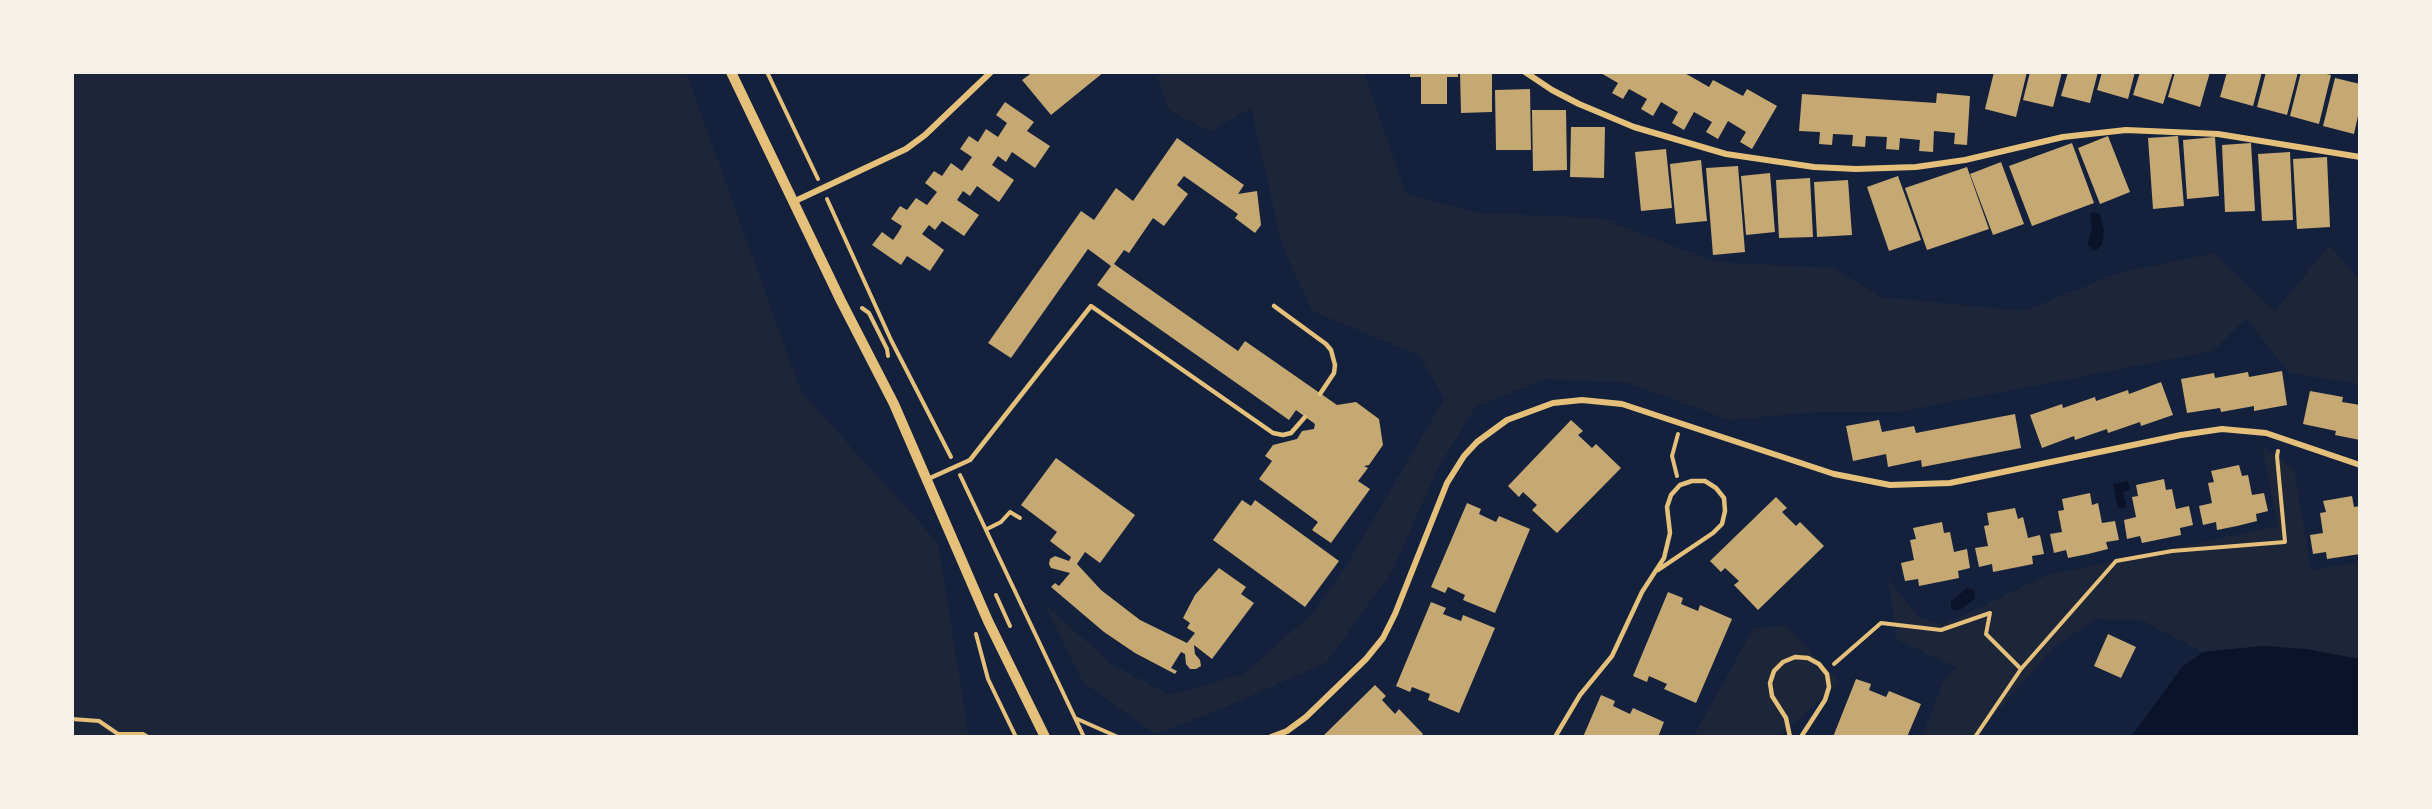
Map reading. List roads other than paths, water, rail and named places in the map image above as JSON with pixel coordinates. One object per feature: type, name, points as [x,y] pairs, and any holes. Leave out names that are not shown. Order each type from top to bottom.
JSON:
[{"type":"street","points":[[731,72],[894,404],[988,621],[1046,737]]},
{"type":"street","points":[[793,202],[891,157],[916,143],[991,72]]},
{"type":"street","points":[[1525,72],[1579,104],[1634,127],[1726,154],[1814,167],[1856,169],[1916,167],[1965,160],[2063,136],[2126,130],[2218,134],[2360,157]]},
{"type":"street","points":[[1271,737],[1287,730],[1315,709],[1366,659],[1383,638],[1455,468],[1477,442],[1492,430],[1523,413],[1568,400],[1622,404],[1850,479],[1910,486],[1974,479],[2209,430],[2252,431],[2282,438],[2360,465]]},
{"type":"lane","points":[[928,479],[970,460],[1091,306],[1273,433],[1283,435],[1291,433],[1305,417]]},
{"type":"lane","points":[[1274,306],[1331,350],[1335,373],[1320,394]]},
{"type":"lane","points":[[1555,737],[1580,695],[1612,656],[1642,592],[1658,570],[1675,556],[1713,533],[1722,524],[1725,511],[1724,498],[1716,488],[1705,481],[1692,481],[1680,485],[1671,495],[1667,507],[1669,540],[1658,570]]},
{"type":"lane","points":[[1790,737],[1786,718],[1773,696],[1770,683],[1774,671],[1783,662],[1795,657],[1808,657],[1819,664],[1825,672],[1829,687],[1825,700],[1801,737]]},
{"type":"lane","points":[[1287,730],[1293,737]]}]
